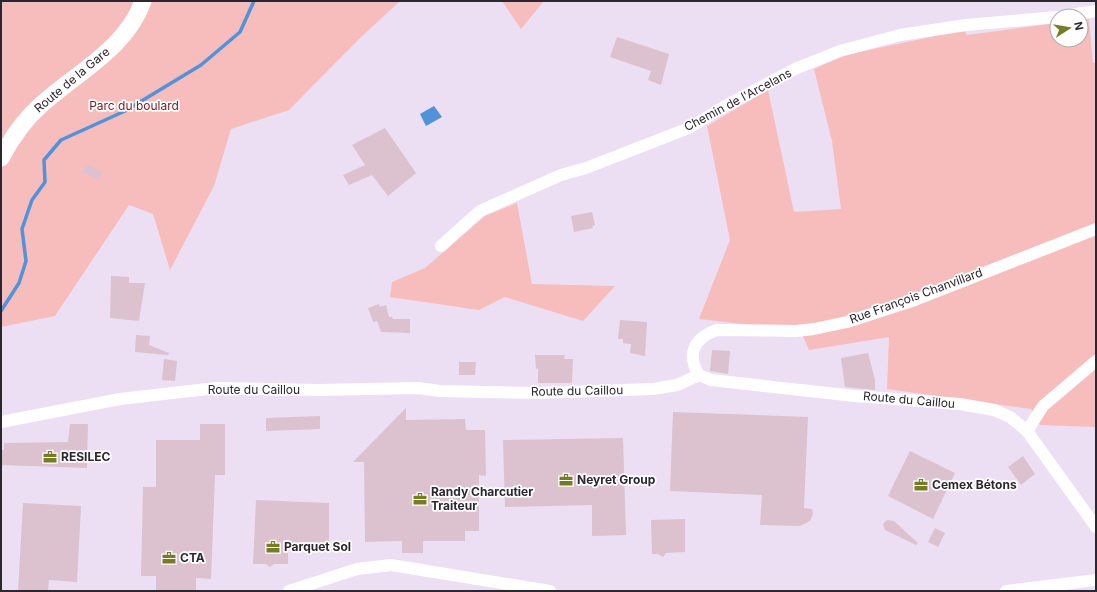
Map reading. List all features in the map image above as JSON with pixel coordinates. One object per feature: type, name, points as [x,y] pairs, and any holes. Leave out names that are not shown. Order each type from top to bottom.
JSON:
[{"type":"main road","name":"Route de la Gare","points":[[1,158],[25,121],[40,105],[119,40],[133,22],[142,1]]},
{"type":"street","name":"Chemin de l'Arcelans","points":[[441,246],[480,211],[561,175],[586,168],[689,128],[725,106],[797,68],[840,50],[900,35],[959,26],[1049,18]]},
{"type":"street","name":"Rue François Chanvillard","points":[[699,376],[693,366],[693,352],[696,342],[705,334],[717,330],[814,329],[847,322],[914,300],[1096,229]]},
{"type":"street","points":[[1027,431],[1043,406],[1096,361]]},
{"type":"street","name":"Route du Caillou","points":[[6,421],[120,399],[216,388],[319,390],[418,388],[440,391],[536,393],[666,388],[699,376],[711,380],[854,396],[886,396],[980,406],[1010,417],[1027,431],[1096,527]]},
{"type":"street","points":[[288,591],[357,569],[391,565],[550,591]]},
{"type":"street","points":[[1006,591],[1096,580]]},
{"type":"green space","name":"Parc du boulard","points":[[1,1],[400,1],[361,37],[289,110],[231,129],[214,186],[170,270],[153,214],[129,205],[55,316],[1,327]]},
{"type":"green space","points":[[502,1],[544,1],[521,29]]},
{"type":"green space","points":[[1089,19],[1093,63],[1096,62],[1096,427],[1040,425],[1031,409],[887,389],[889,337],[809,350],[798,325],[769,327],[699,319],[730,240],[707,126],[768,90],[794,212],[841,209],[832,141],[814,69],[845,55],[964,30],[967,35],[1049,24],[1049,48],[1089,48]]},
{"type":"green space","points":[[517,203],[532,284],[615,286],[583,321],[505,297],[479,310],[390,297],[392,282],[425,268],[485,216]]},
{"type":"water","points":[[434,106],[442,117],[426,126],[420,114]]},
{"type":"building","points":[[617,37],[669,54],[661,85],[648,80],[651,71],[610,57]]},
{"type":"building","points":[[385,128],[416,173],[388,196],[372,175],[349,185],[343,175],[365,165],[352,145]]},
{"type":"building","points":[[86,164],[102,172],[99,180],[82,172]]},
{"type":"building","points":[[592,212],[595,225],[592,226],[593,228],[574,232],[571,216]]},
{"type":"building","points":[[111,276],[129,277],[129,283],[145,283],[139,321],[110,318]]},
{"type":"building","points":[[379,304],[380,307],[386,305],[389,317],[392,317],[393,319],[410,319],[410,333],[381,332],[377,321],[373,322],[368,308]]},
{"type":"building","points":[[620,320],[647,322],[645,356],[630,353],[631,344],[623,343],[623,339],[618,339]]},
{"type":"building","points":[[136,335],[150,336],[149,345],[169,353],[168,355],[135,352]]},
{"type":"building","points":[[712,350],[730,351],[728,374],[710,371]]},
{"type":"building","points":[[868,353],[875,380],[875,390],[845,387],[841,358]]},
{"type":"building","points":[[535,355],[565,355],[564,359],[573,359],[572,383],[538,383],[538,368],[536,369]]},
{"type":"building","points":[[164,359],[177,361],[175,381],[162,380]]},
{"type":"building","points":[[459,362],[476,362],[475,375],[459,375]]},
{"type":"building","points":[[406,408],[406,420],[465,419],[466,430],[485,430],[486,476],[479,475],[479,531],[465,531],[465,541],[423,541],[423,553],[402,553],[402,541],[365,542],[364,462],[353,462]]},
{"type":"building","points":[[673,412],[808,417],[804,508],[812,509],[813,514],[810,521],[800,526],[760,525],[762,495],[670,491]]},
{"type":"building","points":[[320,416],[320,429],[266,431],[266,418]]},
{"type":"building","points":[[70,424],[88,424],[87,468],[1,465],[1,450],[4,450],[4,443],[68,442]]},
{"type":"building","points":[[200,424],[225,424],[225,475],[215,475],[211,579],[196,578],[196,591],[156,591],[156,576],[141,576],[143,487],[156,487],[156,440],[200,440]]},
{"type":"building","points":[[623,438],[626,535],[592,536],[592,505],[505,507],[503,440]]},
{"type":"building","points":[[910,451],[955,473],[933,519],[888,496]]},
{"type":"building","points":[[1023,456],[1035,474],[1021,485],[1008,467]]},
{"type":"building","points":[[256,500],[329,503],[329,545],[288,544],[288,564],[274,564],[270,567],[266,564],[253,564]]},
{"type":"building","points":[[23,503],[81,506],[77,582],[49,580],[48,591],[18,591]]},
{"type":"building","points":[[685,519],[685,552],[666,553],[663,557],[658,554],[652,554],[651,520]]},
{"type":"building","points":[[887,520],[894,521],[918,543],[916,545],[885,530],[883,524]]},
{"type":"building","points":[[935,528],[945,533],[938,547],[928,542]]},
{"type":"waterway","points":[[1,311],[19,283],[26,261],[22,229],[32,200],[45,182],[44,160],[61,140],[125,111],[201,65],[240,32],[254,1]]},
{"type":"place","name":"RESILEC","points":[[50,457]]},
{"type":"place","name":"Neyret Group","points":[[566,480]]},
{"type":"place","name":"Cemex Bétons","points":[[921,485]]},
{"type":"place","name":"Randy Charcutier Traiteur","points":[[420,499]]},
{"type":"place","name":"Parquet Sol","points":[[273,547]]},
{"type":"place","name":"CTA","points":[[169,558]]}]
